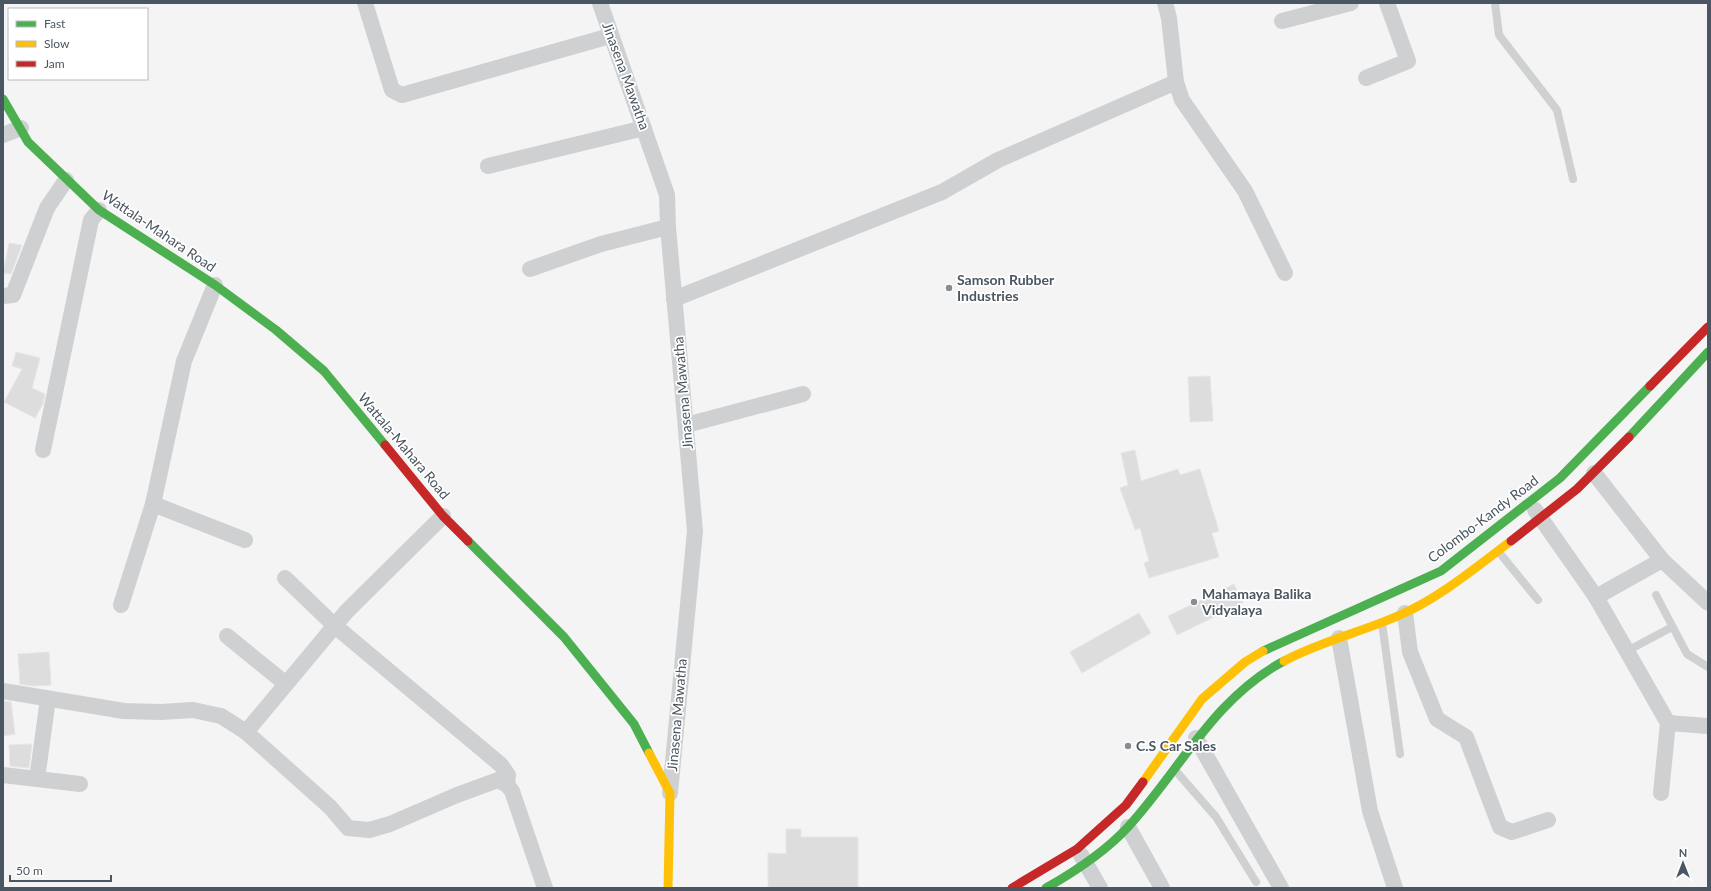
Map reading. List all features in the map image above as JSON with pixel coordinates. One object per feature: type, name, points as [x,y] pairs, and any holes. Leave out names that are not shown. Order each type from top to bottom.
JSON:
[{"type":"main road","name":"Wattala-Mahara Road","points":[[3,99],[28,142],[99,210],[214,285],[276,330],[324,371],[443,516],[564,637],[634,724],[670,793],[668,888]]},
{"type":"main road","name":"Colombo-Kandy Road","points":[[1012,888],[1077,848],[1126,805],[1202,699],[1245,662],[1266,649],[1441,571],[1560,478],[1708,327]]},
{"type":"main road","points":[[1046,888],[1086,865],[1128,827],[1174,769],[1196,738],[1230,699],[1255,678],[1294,654],[1405,614],[1454,585],[1541,518],[1594,473],[1708,352]]},
{"type":"street","points":[[365,3],[392,90],[402,95],[610,36]]},
{"type":"street","name":"Jinasena Mawatha","points":[[600,3],[610,36],[667,195],[668,227],[695,531],[670,793]]},
{"type":"street","points":[[1165,3],[1169,18],[1176,82],[1182,100],[1245,191],[1285,274]]},
{"type":"street","points":[[1282,21],[1351,3]]},
{"type":"street","points":[[1366,78],[1408,61],[1387,3]]},
{"type":"street","points":[[674,299],[942,192],[998,160],[1176,82]]},
{"type":"street","points":[[3,134],[21,128]]},
{"type":"street","points":[[488,166],[644,128]]},
{"type":"street","points":[[3,296],[13,295],[47,208],[66,180]]},
{"type":"street","points":[[43,450],[91,220],[99,210]]},
{"type":"street","points":[[530,269],[601,244],[668,227]]},
{"type":"street","points":[[121,605],[153,504],[184,361],[214,285]]},
{"type":"street","points":[[686,424],[803,394]]},
{"type":"street","points":[[1594,473],[1662,560],[1708,603]]},
{"type":"street","points":[[1530,502],[1596,597],[1668,723],[1661,793]]},
{"type":"street","points":[[153,504],[245,540]]},
{"type":"street","points":[[246,732],[347,611],[443,516]]},
{"type":"street","points":[[1596,597],[1662,560]]},
{"type":"street","points":[[285,578],[335,626],[501,765],[508,775],[507,785]]},
{"type":"street","points":[[1405,614],[1410,652],[1437,719],[1466,737],[1500,827],[1512,832],[1548,820]]},
{"type":"street","points":[[227,636],[286,684]]},
{"type":"street","points":[[1340,638],[1370,811],[1395,888]]},
{"type":"street","points":[[3,691],[124,711],[162,712],[194,710],[221,716],[246,732],[330,807],[348,828],[369,830],[390,824],[484,784],[498,780],[507,785],[516,801],[545,888]]},
{"type":"street","points":[[37,779],[48,699]]},
{"type":"street","points":[[1668,723],[1708,726]]},
{"type":"street","points":[[1196,738],[1281,888]]},
{"type":"street","points":[[3,775],[80,784]]},
{"type":"street","points":[[1128,827],[1162,888]]},
{"type":"street","points":[[1077,848],[1100,888]]},
{"type":"lane","points":[[1495,3],[1499,36],[1557,110],[1573,179]]},
{"type":"lane","points":[[1498,551],[1538,600]]},
{"type":"lane","points":[[1656,595],[1687,654],[1708,667]]},
{"type":"lane","points":[[1382,623],[1400,754]]},
{"type":"lane","points":[[1627,651],[1672,627]]},
{"type":"lane","points":[[1174,769],[1216,817],[1256,882]]},
{"type":"building","points":[[9,243],[22,245],[11,274],[3,273]]},
{"type":"building","points":[[16,352],[40,358],[32,388],[45,394],[43,404],[35,418],[4,402],[22,369],[12,366]]},
{"type":"building","points":[[1210,376],[1213,421],[1190,422],[1188,377]]},
{"type":"building","points":[[1135,450],[1141,481],[1178,469],[1180,475],[1200,469],[1219,531],[1212,533],[1219,557],[1149,578],[1144,563],[1149,561],[1140,528],[1135,530],[1120,488],[1128,485],[1121,453]]},
{"type":"building","points":[[1234,584],[1243,603],[1177,635],[1168,616]]},
{"type":"building","points":[[1139,613],[1151,633],[1082,673],[1070,652]]},
{"type":"building","points":[[49,652],[51,685],[33,686],[20,684],[18,654]]},
{"type":"building","points":[[3,701],[11,702],[15,734],[3,736]]},
{"type":"building","points":[[32,744],[29,768],[10,766],[9,745]]},
{"type":"building","points":[[786,829],[801,829],[801,837],[858,837],[858,888],[768,888],[768,853],[786,854]]},
{"type":"traffic: fast","points":[[3,99],[28,142],[99,210],[215,285],[276,330],[324,371],[385,445]]},
{"type":"traffic: fast","points":[[1629,437],[1708,352]]},
{"type":"traffic: fast","points":[[1263,651],[1441,571],[1560,478],[1650,386]]},
{"type":"traffic: fast","points":[[468,541],[564,637],[634,724],[649,753]]},
{"type":"traffic: fast","points":[[1046,888],[1068,875],[1110,845],[1147,805],[1199,736],[1218,715],[1237,695],[1259,676],[1284,661]]},
{"type":"traffic: slow","points":[[1284,661],[1312,648],[1386,621],[1415,608],[1444,591],[1511,541]]},
{"type":"traffic: slow","points":[[1143,782],[1202,699],[1245,662],[1263,651]]},
{"type":"traffic: slow","points":[[649,753],[670,793],[668,888]]},
{"type":"traffic: jam","points":[[1650,386],[1708,327]]},
{"type":"traffic: jam","points":[[1511,541],[1577,489],[1629,437]]},
{"type":"traffic: jam","points":[[385,445],[443,516],[468,541]]},
{"type":"traffic: jam","points":[[1012,888],[1077,849],[1126,805],[1143,782]]},
{"type":"place","name":"Samson Rubber Industries","points":[[949,288]]},
{"type":"place","name":"Mahamaya Balika Vidyalaya","points":[[1194,602]]},
{"type":"place","name":"C.S Car Sales","points":[[1128,746]]}]
